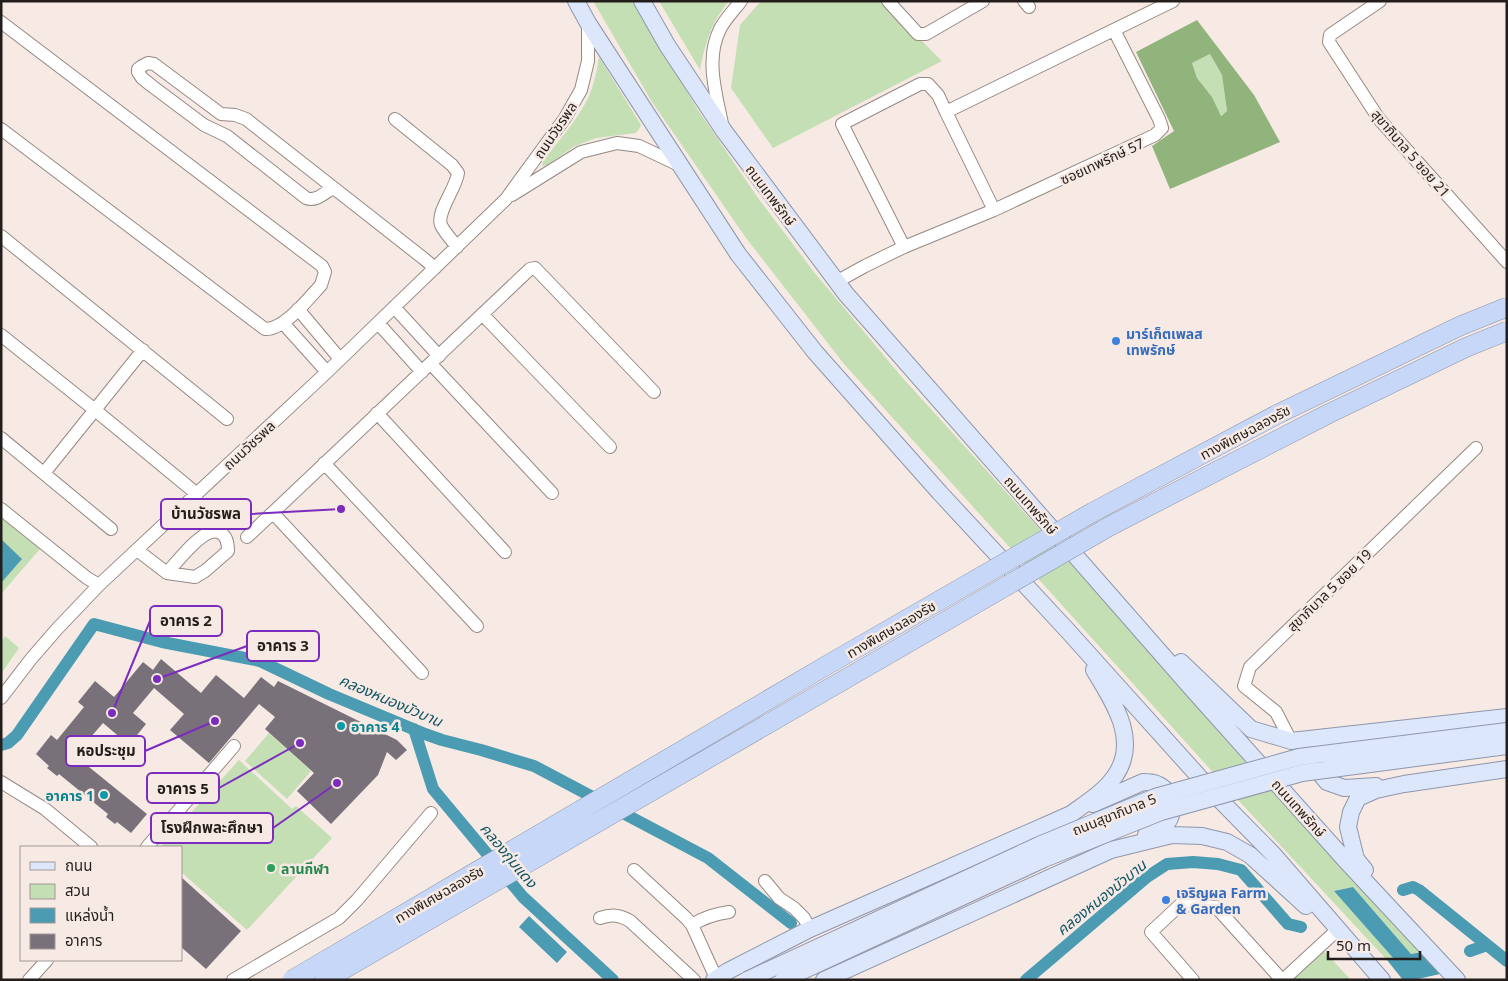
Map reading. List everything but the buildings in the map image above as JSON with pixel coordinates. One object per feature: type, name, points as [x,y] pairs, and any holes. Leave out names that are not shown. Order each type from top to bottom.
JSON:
[{"type":"highway","name":"ทางพิเศษฉลองรัช","points":[[292,980],[1093,512],[1278,414],[1460,326],[1507,307]]},
{"type":"highway","name":"ทางพิเศษฉลองรัช","points":[[325,980],[1110,526],[1328,414],[1467,347],[1507,331]]},
{"type":"main road","points":[[576,1],[588,23],[738,254],[815,352],[940,493],[1068,630],[1212,792],[1273,854],[1382,980]]},
{"type":"main road","name":"ถนนเทพรักษ์","points":[[642,1],[667,45],[724,131],[836,282],[1194,691],[1457,980]]},
{"type":"main road","points":[[1112,597],[1251,729],[1292,741],[1507,717]]},
{"type":"main road","name":"ถนนสุขาภิบาล 5","points":[[715,979],[810,929],[1071,814],[1101,791],[1114,776],[1122,762],[1126,739],[1120,716],[1104,686],[1068,630]]},
{"type":"main road","name":"ถนนสุขาภิบาล 5","points":[[747,980],[1039,845],[1155,797],[1299,757],[1507,731]]},
{"type":"main road","points":[[1333,736],[1314,748],[1313,765],[1327,782],[1344,788],[1404,784]]},
{"type":"main road","name":"ถนนสุขาภิบาล 5","points":[[783,980],[1044,859],[1161,812],[1302,773],[1507,746]]},
{"type":"main road","points":[[1413,932],[1356,859],[1350,819],[1358,798],[1376,790],[1404,784],[1507,769]]},
{"type":"main road","points":[[824,980],[1158,830],[1165,826],[1170,819],[1172,804],[1166,789],[1159,784],[1143,782],[1071,814]]},
{"type":"main road","points":[[1111,850],[1172,835],[1202,836],[1225,841],[1250,855],[1334,933],[1358,952]]},
{"type":"street","points":[[724,131],[712,74],[714,44],[720,27],[741,1]]},
{"type":"street","points":[[888,1],[918,34],[922,35],[984,1]]},
{"type":"street","points":[[946,112],[1173,1]]},
{"type":"street","name":"สุขาภิบาล 5 ซอย 21","points":[[1380,1],[1330,35],[1329,42],[1336,56],[1379,119],[1507,262]]},
{"type":"street","points":[[1,22],[322,266],[325,272],[321,285],[283,323],[271,329],[265,329],[1,129]]},
{"type":"street","name":"ถนนวัชรพล","points":[[1,698],[56,629],[99,585],[340,360],[506,199],[565,118],[581,90],[588,61],[588,23]]},
{"type":"street","name":"ซอยเทพรักษ์ 57","points":[[836,282],[904,247],[994,210],[1140,144],[1155,135],[1162,128],[1159,119],[1114,30]]},
{"type":"street","points":[[333,188],[311,200],[306,198],[227,136],[204,125],[152,86],[142,78],[138,70],[148,63],[154,64],[221,114],[235,115],[246,120],[436,268]]},
{"type":"street","points":[[904,247],[842,124],[920,84],[928,84],[938,95],[994,210]]},
{"type":"street","points":[[395,120],[452,165],[458,174],[457,182],[440,214],[441,224],[457,247]]},
{"type":"street","name":"ถนนวัชรพล","points":[[506,199],[581,152],[618,143],[640,146],[679,165]]},
{"type":"street","points":[[1,236],[227,419]]},
{"type":"street","points":[[247,537],[530,269],[535,268],[654,392]]},
{"type":"street","points":[[394,307],[431,364]]},
{"type":"street","points":[[298,309],[340,360]]},
{"type":"street","points":[[482,314],[610,447]]},
{"type":"street","points":[[283,323],[327,372]]},
{"type":"street","points":[[378,323],[431,364],[552,493]]},
{"type":"street","points":[[1,336],[197,494]]},
{"type":"street","points":[[44,473],[143,350]]},
{"type":"street","points":[[378,413],[505,552]]},
{"type":"street","points":[[1,438],[111,528]]},
{"type":"street","name":"สุขาภิบาล 5 ซอย 19","points":[[1292,741],[1276,712],[1244,686],[1250,667],[1476,448]]},
{"type":"street","points":[[324,463],[477,626]]},
{"type":"street","points":[[1,509],[87,578],[99,585]]},
{"type":"street","points":[[273,513],[422,673]]},
{"type":"street","points":[[137,550],[168,573],[195,577],[228,551],[228,541],[222,533],[214,530],[206,534],[193,544],[168,573]]},
{"type":"street","points":[[148,846],[234,746]]},
{"type":"street","points":[[1,782],[45,809],[90,846]]},
{"type":"street","points":[[233,980],[339,918],[357,900],[430,813]]},
{"type":"street","points":[[634,870],[692,925],[715,979]]},
{"type":"street","points":[[766,881],[780,898],[804,918],[810,929]]},
{"type":"street","points":[[1193,980],[1151,932],[1180,905],[1216,906],[1282,980],[1334,933]]},
{"type":"street","points":[[692,925],[712,914],[729,912]]},
{"type":"street","points":[[600,918],[608,915],[617,915],[630,921],[694,980]]},
{"type":"street","points":[[29,980],[46,961]]},
{"type":"green space","points":[[593,1],[632,1],[698,110],[758,198],[814,272],[901,376],[1422,952],[1411,954],[1353,887],[1334,891],[1394,959],[1387,960],[1238,800],[844,364],[746,238],[652,102]]},
{"type":"green space","points":[[659,1],[729,1],[713,26],[704,51],[700,70]]},
{"type":"green space","points":[[761,1],[882,1],[942,61],[773,148],[731,88],[740,25]]},
{"type":"green space","points":[[1197,20],[1254,95],[1280,142],[1170,189],[1152,146],[1174,131],[1136,52]],"holes":[[[1210,54],[1222,75],[1227,111],[1221,116],[1212,97],[1197,78],[1192,63]]]},
{"type":"green space","points":[[1210,54],[1222,75],[1227,111],[1220,116],[1212,97],[1197,78],[1192,63]]},
{"type":"green space","points":[[599,57],[641,125],[639,129],[636,133],[596,138],[575,146],[547,165],[542,166],[543,161],[585,105],[594,82]]},
{"type":"green space","points":[[1,518],[40,549],[1,594]]},
{"type":"green space","points":[[5,636],[19,648],[1,674],[1,642]]},
{"type":"green space","points":[[269,733],[311,771],[287,799],[245,761]]},
{"type":"green space","points":[[239,760],[292,809],[296,806],[332,838],[247,930],[182,873],[182,846],[161,846]]},
{"type":"green space","points":[[1324,951],[1351,980],[1291,980]]},
{"type":"water","points":[[1,539],[22,559],[1,583]]},
{"type":"water","points":[[1353,887],[1411,954],[1422,952],[1440,974],[1413,980],[1403,980],[1387,960],[1394,959],[1334,891]]},
{"type":"water","points":[[529,916],[567,952],[557,963],[519,927]]},
{"type":"waterway","name":"คลองหนองบัวบาน","points":[[1,745],[8,743],[17,735],[94,624],[162,642],[260,661],[329,694],[425,734],[534,766],[708,858],[791,923]]},
{"type":"waterway","name":"คลองกุ่มแดง","points":[[414,729],[433,789],[523,897],[613,980]]},
{"type":"waterway","name":"คลองหนองบัวบาน","points":[[1026,980],[1147,877],[1167,864],[1193,862],[1218,864],[1241,870],[1288,924],[1301,927]]},
{"type":"waterway","name":"คลองหนองบัวบาน","points":[[1403,890],[1413,887],[1419,890],[1507,961]]},
{"type":"waterway","name":"คลองหนองบัวบาน","points":[[1470,951],[1487,945]]},
{"type":"place","name":"มาร์เก็ตเพลส เทพรักษ์","points":[[1116,341]]},
{"type":"place","name":"บ้านวัชรพล","points":[[341,509]]},
{"type":"place","name":"อาคาร 3","points":[[157,679]]},
{"type":"place","name":"อาคาร 2","points":[[112,713]]},
{"type":"place","name":"หอประชุม","points":[[215,721]]},
{"type":"place","name":"อาคาร 4","points":[[341,726]]},
{"type":"place","name":"อาคาร 5","points":[[300,743]]},
{"type":"place","name":"โรงฝึกพละศึกษา","points":[[337,783]]},
{"type":"place","name":"อาคาร 1","points":[[104,795]]},
{"type":"place","name":"ลานกีฬา","points":[[271,868]]},
{"type":"place","name":"เจริญผล Farm & Garden","points":[[1166,900]]}]
